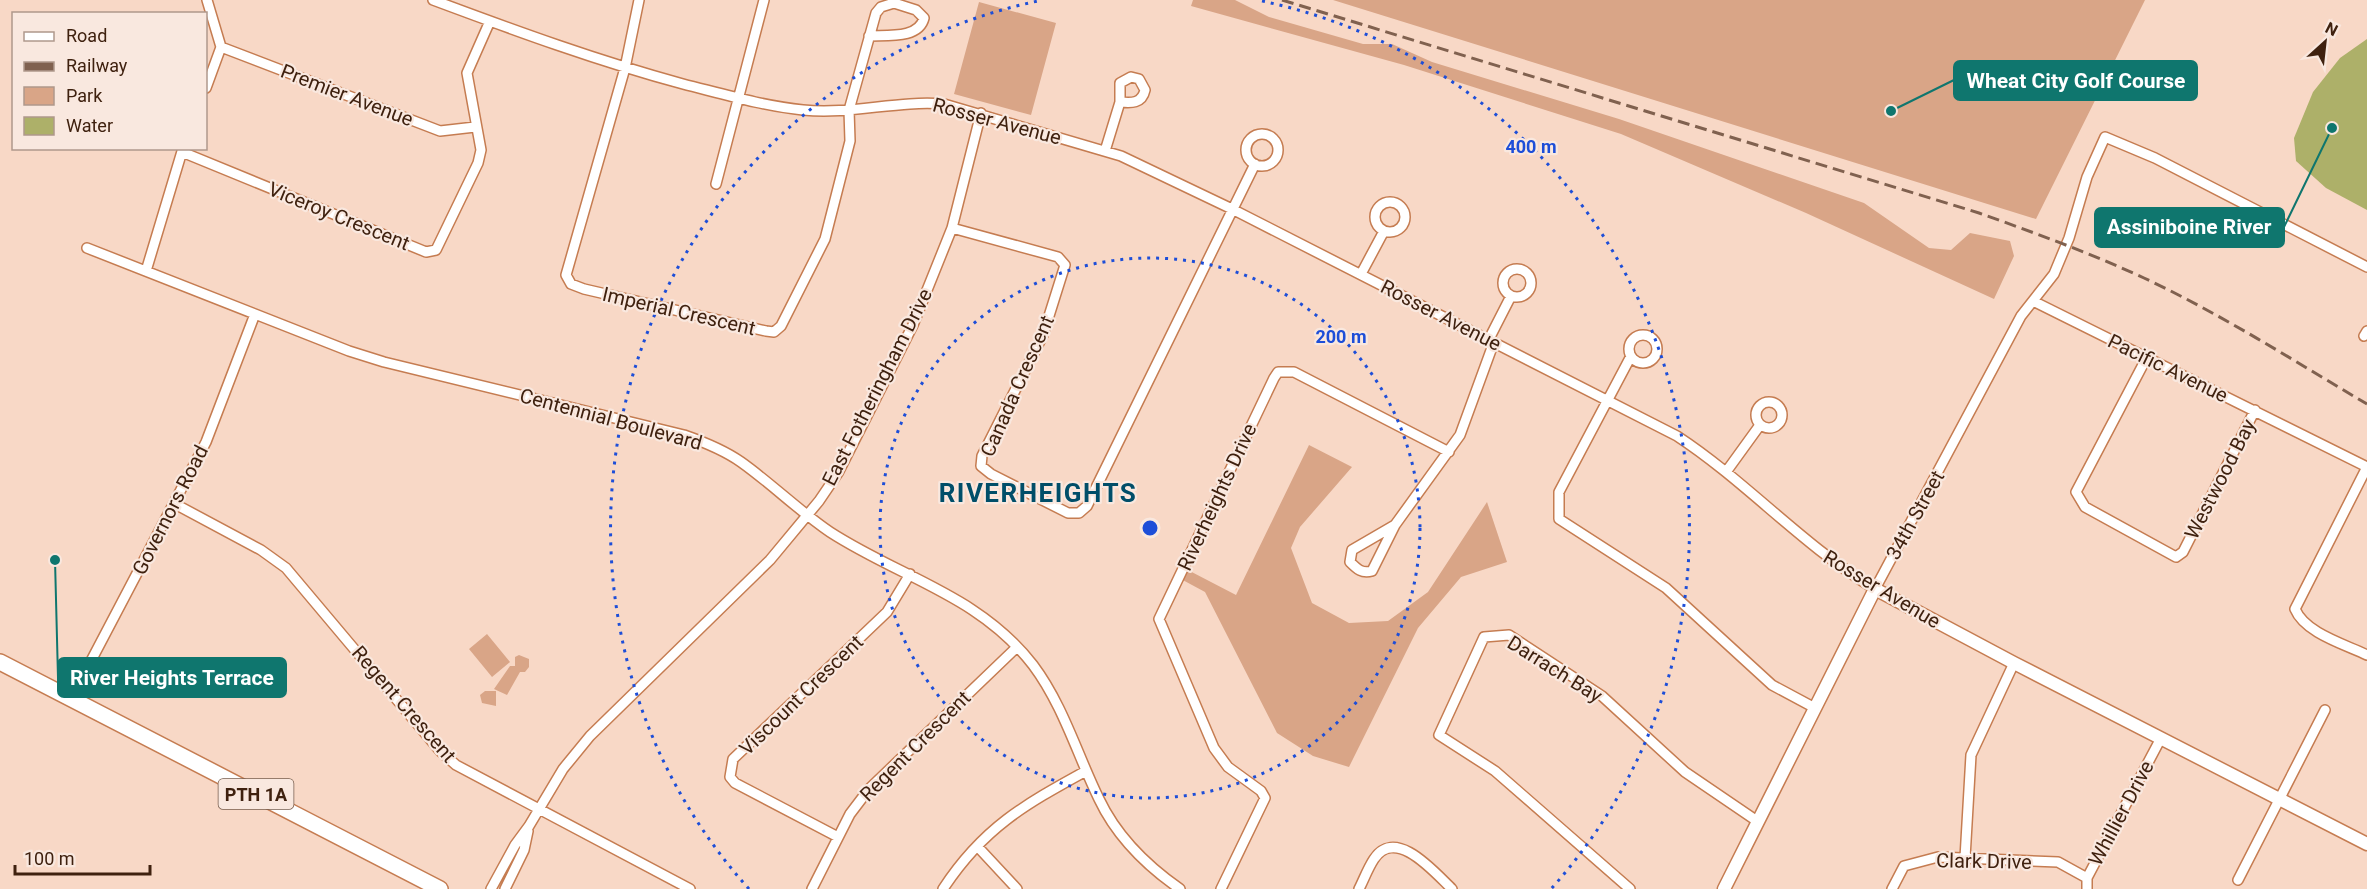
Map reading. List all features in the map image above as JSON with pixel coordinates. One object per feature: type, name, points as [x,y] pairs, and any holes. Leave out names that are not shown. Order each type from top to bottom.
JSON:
[{"type":"main road","name":"PTH 1A","points":[[0,662],[440,889]]},
{"type":"street","points":[[207,0],[220,47],[207,85]]},
{"type":"street","name":"Rosser Avenue","points":[[433,0],[557,47],[740,99],[805,110],[849,110],[918,101],[944,104],[1105,151],[1232,209],[1677,436],[1726,472],[1836,565],[1875,589],[2367,844]]},
{"type":"street","points":[[625,68],[639,0]]},
{"type":"street","points":[[716,184],[764,0]]},
{"type":"street","points":[[849,110],[869,36],[876,13],[881,6],[889,4],[916,10],[924,18],[922,25],[913,32],[869,36]]},
{"type":"street","name":"Viceroy Crescent","points":[[182,150],[426,252],[436,250],[443,240],[478,163],[481,150],[467,73],[490,21]]},
{"type":"street","name":"Premier Avenue","points":[[220,47],[440,131],[475,127]]},
{"type":"street","name":"Imperial Crescent","points":[[625,68],[566,275],[571,284],[584,289],[766,331],[774,332],[781,326],[825,239],[850,141],[849,110]]},
{"type":"street","points":[[1105,151],[1120,102]]},
{"type":"street","name":"East Fotheringham Drive","points":[[529,826],[563,770],[590,736],[770,560],[808,515],[838,472],[913,325],[952,228],[981,113]]},
{"type":"street","name":"34th Street","points":[[1724,889],[1875,589],[2021,316],[2049,284],[2068,241],[2087,177],[2105,137],[2155,158],[2367,267]]},
{"type":"street","points":[[146,271],[182,150]]},
{"type":"street","points":[[1232,209],[1255,164]]},
{"type":"street","name":"Canada Crescent","points":[[952,228],[1058,256],[1065,265],[1043,335],[982,456],[981,466],[991,474],[1068,513],[1078,513],[1087,506],[1232,209]]},
{"type":"street","points":[[1361,274],[1384,231]]},
{"type":"street","name":"Centennial Boulevard","points":[[87,248],[384,362],[684,435],[712,446],[740,461],[808,515],[853,546],[975,610],[1017,646],[1045,684],[1100,801],[1128,843],[1150,866],[1180,889]]},
{"type":"street","points":[[1395,525],[1352,550],[1350,562],[1355,568],[1361,572],[1372,571],[1395,525],[1449,452],[1470,412],[1492,341],[1511,296]]},
{"type":"street","name":"Pacific Avenue","points":[[2033,301],[2367,467]]},
{"type":"street","name":"Governors Road","points":[[71,699],[206,442],[255,314]]},
{"type":"street","points":[[1631,356],[1559,492],[1559,519],[1666,588],[1772,685],[1815,708]]},
{"type":"street","name":"Westwood Bay","points":[[2147,357],[2076,492],[2085,507],[2176,557],[2183,552],[2255,410]]},
{"type":"street","name":"Riverheights Drive","points":[[1221,889],[1265,798],[1261,791],[1228,767],[1214,748],[1159,619],[1274,378],[1278,372],[1294,372],[1449,452]]},
{"type":"street","points":[[1726,472],[1760,425]]},
{"type":"street","points":[[2367,467],[2295,609],[2299,619],[2310,627],[2367,655]]},
{"type":"street","name":"Regent Crescent","points":[[175,504],[261,550],[286,567],[440,751],[465,771],[690,889]]},
{"type":"street","name":"Viscount Crescent","points":[[838,837],[735,783],[730,777],[730,767],[733,759],[887,612],[910,574]]},
{"type":"street","name":"Darrach Bay","points":[[1630,889],[1495,771],[1439,735],[1484,637],[1509,635],[1602,696],[1685,772],[1758,821]]},
{"type":"street","name":"Regent Crescent","points":[[812,889],[850,814],[869,789],[1017,646]]},
{"type":"street","points":[[1965,858],[1971,755],[2014,663]]},
{"type":"street","points":[[2238,880],[2325,710]]},
{"type":"street","name":"Whillier Drive","points":[[2087,889],[2087,878],[2161,738]]},
{"type":"street","points":[[943,889],[960,863],[995,826],[1023,806],[1086,771]]},
{"type":"street","points":[[491,889],[515,845],[529,826]]},
{"type":"street","points":[[505,889],[524,850],[529,826]]},
{"type":"street","points":[[977,846],[1017,889]]},
{"type":"street","points":[[1359,889],[1375,858],[1382,851],[1404,848],[1452,889]]},
{"type":"street","name":"Clark Drive","points":[[1892,889],[1904,866],[1938,857],[2058,862],[2087,878]]},
{"type":"green space","points":[[1193,0],[1235,0],[1269,17],[1363,44],[1392,44],[1432,62],[1619,119],[1864,203],[1929,248],[1951,250],[1970,233],[2010,241],[2014,256],[1994,299],[1806,213],[1621,134],[1404,65],[1191,6]]},
{"type":"green space","points":[[1333,0],[2145,0],[2036,219]]},
{"type":"green space","points":[[979,2],[1056,23],[1031,115],[954,94]]},
{"type":"green space","points":[[1309,445],[1352,467],[1300,527],[1291,548],[1312,603],[1349,623],[1388,621],[1428,592],[1487,502],[1507,562],[1461,577],[1418,628],[1349,767],[1313,756],[1277,733],[1205,592],[1179,578],[1184,568],[1236,595]]},
{"type":"green space","points":[[487,634],[510,662],[492,677],[469,649]]},
{"type":"green space","points":[[519,655],[529,659],[529,667],[525,672],[520,672],[507,695],[494,689],[510,666],[515,666],[515,657]]},
{"type":"green space","points":[[485,691],[496,691],[496,706],[482,703],[480,695]]},
{"type":"water","points":[[2367,39],[2367,210],[2326,188],[2296,161],[2294,138],[2313,92],[2340,58]]},
{"type":"railway","points":[[1282,0],[1979,213],[2042,236],[2124,269],[2173,292],[2257,338],[2367,404]]},
{"type":"place","name":"Wheat City Golf Course","points":[[1891,111]]},
{"type":"place","name":"Assiniboine River","points":[[2332,128]]},
{"type":"place","name":"River Heights Terrace","points":[[55,560]]},
{"type":"district","name":"RIVERHEIGHTS","points":[[1038,493]]}]
